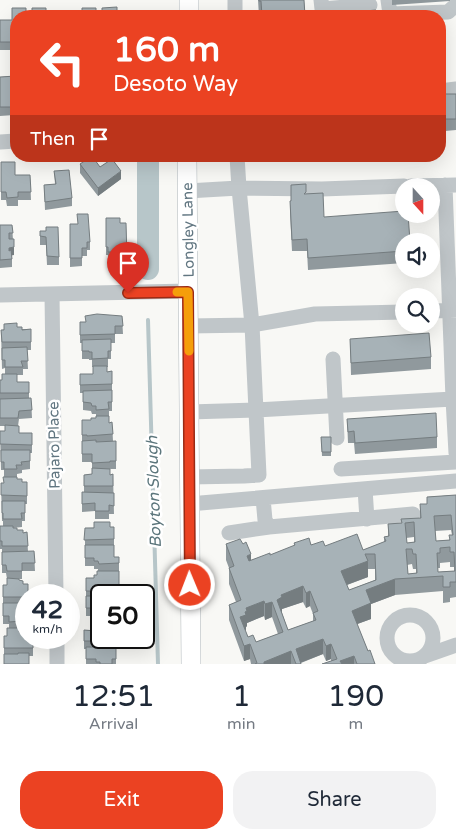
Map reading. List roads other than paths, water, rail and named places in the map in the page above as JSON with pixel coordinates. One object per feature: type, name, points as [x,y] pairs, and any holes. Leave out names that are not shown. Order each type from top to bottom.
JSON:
[{"type":"main road","name":"Longley Lane","points":[[187,162],[191,664]]},
{"type":"street","points":[[321,9],[370,5]]},
{"type":"street","points":[[446,12],[456,5]]},
{"type":"street","points":[[189,477],[259,475],[252,324],[238,162]]},
{"type":"street","points":[[450,185],[456,453]]},
{"type":"street","points":[[187,191],[240,188],[395,186]]},
{"type":"street","points":[[0,295],[188,292]]},
{"type":"street","name":"Pajaro Place","points":[[52,294],[56,584]]},
{"type":"street","points":[[440,311],[453,310]]},
{"type":"street","points":[[188,326],[252,324],[315,314],[395,312]]},
{"type":"street","points":[[333,359],[336,438]]},
{"type":"street","points":[[189,412],[454,399]]},
{"type":"street","points":[[341,469],[456,462]]},
{"type":"street","points":[[189,504],[456,481]]},
{"type":"street","points":[[366,488],[367,518]]},
{"type":"street","points":[[263,498],[265,520],[269,527]]},
{"type":"street","points":[[229,533],[269,527],[413,514]]},
{"type":"street","points":[[425,656],[456,645]]},
{"type":"street","points":[[57,649],[57,664]]},
{"type":"waterway","name":"Boyton Slough","points":[[148,162],[148,269]]},
{"type":"waterway","name":"Boyton Slough","points":[[148,320],[158,664]]}]
